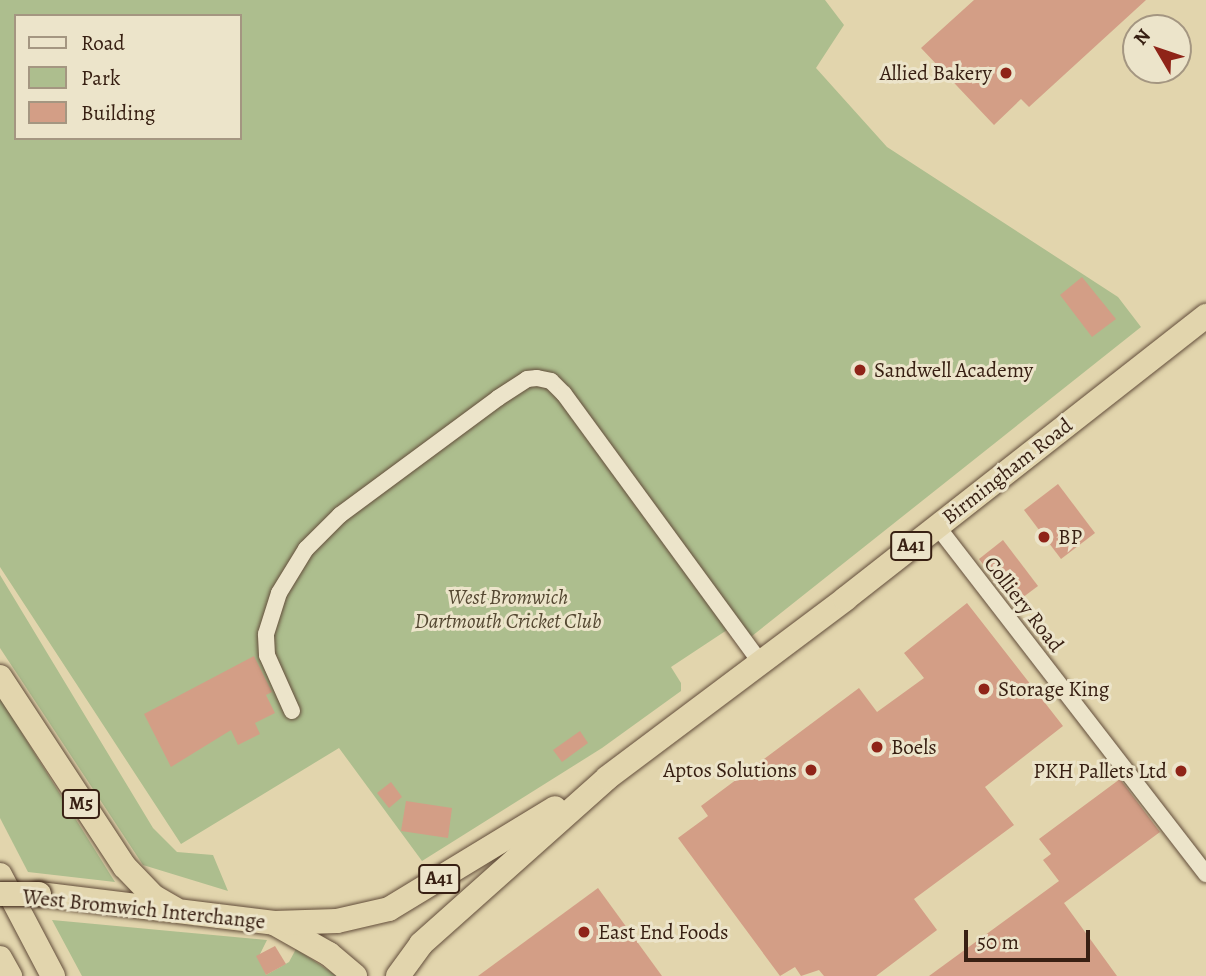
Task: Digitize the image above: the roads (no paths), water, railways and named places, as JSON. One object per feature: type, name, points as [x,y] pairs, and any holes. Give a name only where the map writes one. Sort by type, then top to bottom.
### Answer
[{"type":"highway","name":"Birmingham Road","points":[[398,976],[421,944],[607,778],[761,663],[1206,316]]},
{"type":"highway","name":"M5","points":[[0,677],[125,867],[154,897],[181,913]]},
{"type":"highway","name":"Birmingham Road","points":[[274,923],[337,921],[389,909],[607,778]]},
{"type":"highway","points":[[0,875],[53,976]]},
{"type":"highway","name":"West Bromwich Interchange","points":[[0,894],[39,894],[274,923],[329,954],[355,976]]},
{"type":"highway","points":[[0,958],[10,976]]},
{"type":"street","points":[[292,711],[267,655],[266,634],[279,593],[306,549],[340,515],[527,379],[537,378],[551,382],[564,394],[761,663]]},
{"type":"street","name":"Colliery Road","points":[[937,526],[1206,874]]},
{"type":"place","name":"Allied Bakery","points":[[1006,73]]},
{"type":"place","name":"Sandwell Academy","points":[[860,370]]},
{"type":"place","name":"BP","points":[[1044,537]]},
{"type":"place","name":"Storage King","points":[[984,689]]},
{"type":"place","name":"Boels","points":[[877,747]]},
{"type":"place","name":"Aptos Solutions","points":[[811,770]]},
{"type":"place","name":"PKH Pallets Ltd","points":[[1181,771]]},
{"type":"place","name":"East End Foods","points":[[584,932]]},
{"type":"park label","name":"West Bromwich Dartmouth Cricket Club","points":[[508,609]]}]
